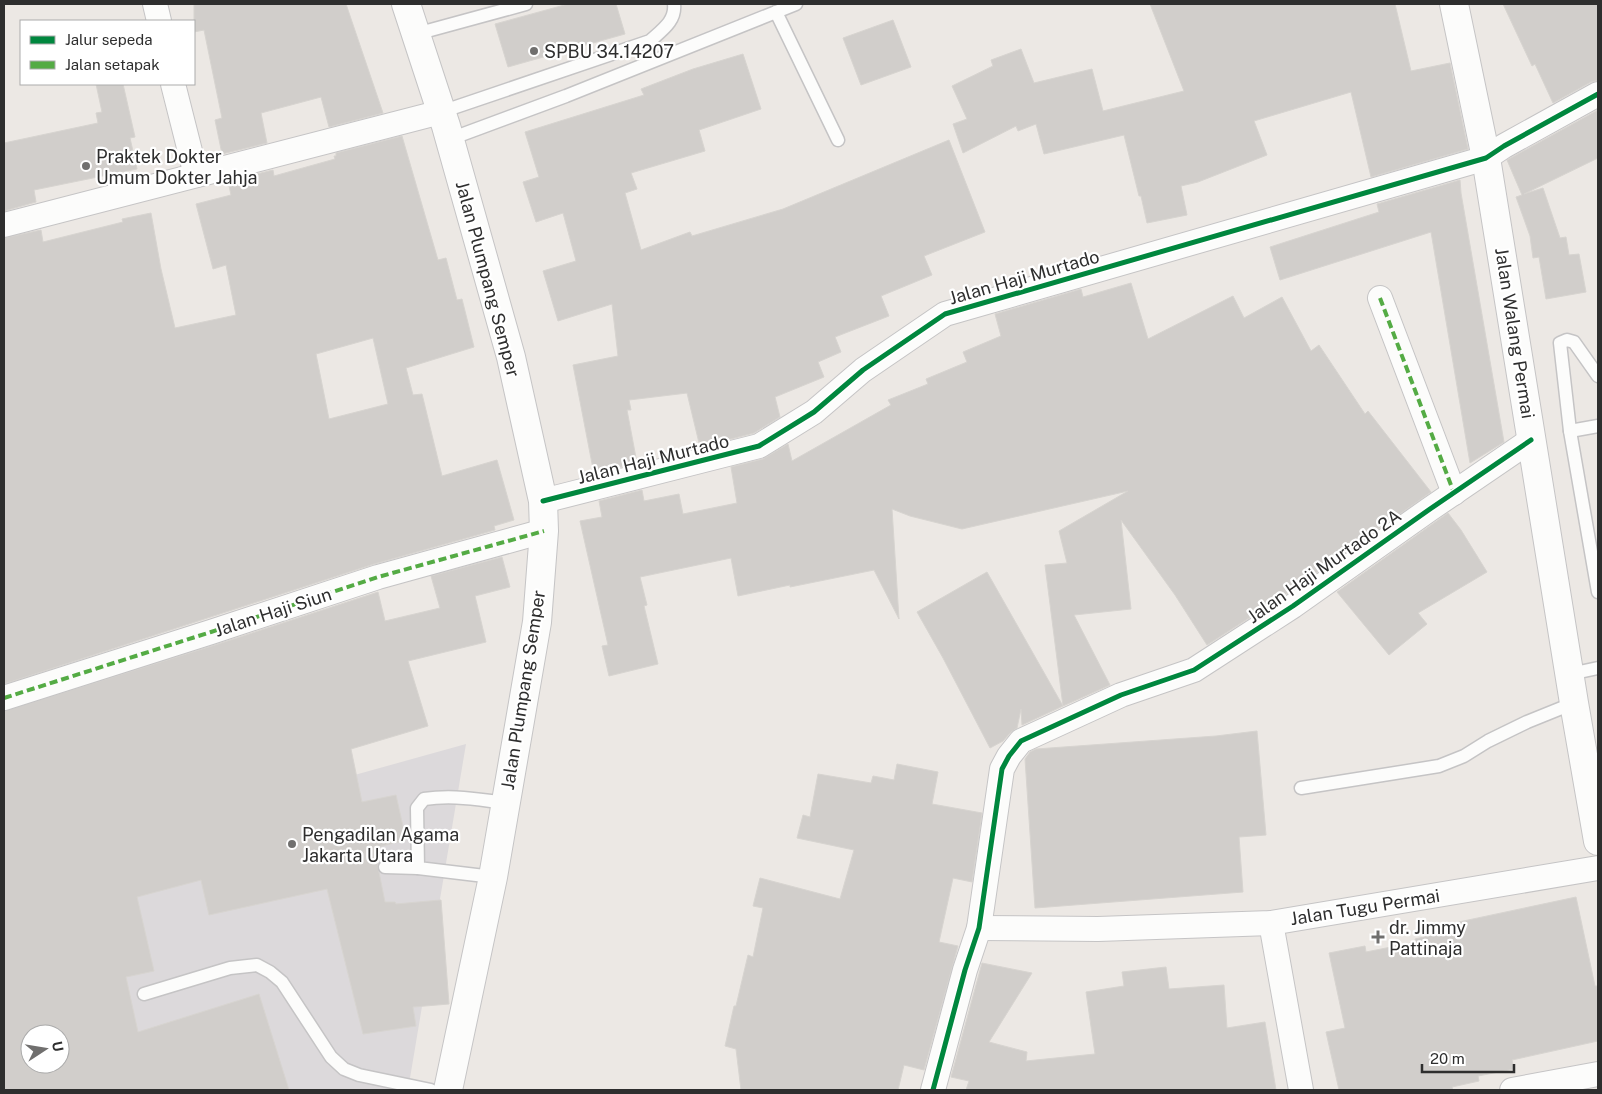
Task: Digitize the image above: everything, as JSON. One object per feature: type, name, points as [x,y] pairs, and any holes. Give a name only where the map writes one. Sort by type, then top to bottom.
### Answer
[{"type":"main road","name":"Jalan Plumpang Semper","points":[[406,4],[450,139],[511,357],[543,502],[544,531],[537,622],[493,877],[448,1090]]},
{"type":"main road","name":"Jalan Walang Permai","points":[[1454,4],[1486,158],[1598,841]]},
{"type":"street","points":[[154,4],[159,20]]},
{"type":"street","points":[[174,85],[196,175]]},
{"type":"street","name":"Jalan Haji Murtado","points":[[543,502],[759,446],[814,412],[863,370],[945,314],[1486,158],[1598,94]]},
{"type":"street","points":[[4,225],[441,112]]},
{"type":"street","points":[[1380,298],[1454,494]]},
{"type":"street","name":"Jalan Haji Murtado 2A","points":[[933,1090],[964,970],[979,928],[1002,769],[1009,756],[1021,742],[1121,694],[1172,679],[1194,670],[1293,606],[1531,440]]},
{"type":"street","name":"Jalan Haji Siun","points":[[4,698],[378,577],[544,531]]},
{"type":"street","name":"Jalan Tugu Permai","points":[[1301,1090],[1271,923],[1598,868]]},
{"type":"street","points":[[979,928],[1098,928],[1271,923]]},
{"type":"street","points":[[1512,1090],[1598,1074]]},
{"type":"lane","points":[[416,34],[526,4]]},
{"type":"lane","points":[[441,112],[650,41],[667,25],[675,13],[674,4]]},
{"type":"lane","points":[[450,139],[566,96],[796,4]]},
{"type":"lane","points":[[776,12],[838,140]]},
{"type":"lane","points":[[1598,376],[1574,342],[1567,340],[1560,343],[1570,431],[1598,592]]},
{"type":"lane","points":[[1570,431],[1598,426]]},
{"type":"lane","points":[[1570,674],[1598,668]]},
{"type":"lane","points":[[1300,788],[1439,766],[1464,756],[1488,741],[1539,716],[1574,703]]},
{"type":"lane","points":[[418,868],[417,808],[424,799],[454,797],[506,803]]},
{"type":"lane","points":[[384,867],[418,868],[493,877]]},
{"type":"lane","points":[[144,994],[230,968],[257,965],[270,972],[282,982],[331,1057],[344,1068],[359,1075],[431,1090]]},
{"type":"shaded area","points":[[466,744],[408,1090],[4,1090],[4,880],[121,840]]},
{"type":"building","points":[[194,4],[346,4],[383,113],[329,127],[321,97],[261,113],[267,143],[222,154],[215,120],[222,118],[204,30],[195,32]]},
{"type":"building","name":"SPBU 34.14207","points":[[568,4],[616,4],[625,34],[508,67],[495,24]]},
{"type":"building","points":[[1150,4],[1395,4],[1411,71],[1450,63],[1468,149],[1371,177],[1351,92],[1254,121],[1267,155],[1198,182],[1181,186],[1187,215],[1147,223],[1124,135],[1044,154],[1036,124],[1018,131],[1016,126],[963,153],[953,124],[967,119],[952,86],[993,66],[991,60],[1021,49],[1034,83],[1092,69],[1103,111],[1184,91]]},
{"type":"building","points":[[1503,4],[1598,4],[1598,80],[1553,103],[1535,64],[1532,66]]},
{"type":"building","points":[[893,20],[911,67],[861,85],[843,38]]},
{"type":"building","points":[[743,54],[761,109],[699,130],[705,151],[631,173],[637,189],[625,193],[641,250],[690,232],[692,236],[783,209],[949,140],[985,232],[924,256],[932,275],[881,296],[889,316],[835,337],[841,352],[818,362],[824,377],[775,397],[780,417],[754,433],[700,447],[687,393],[629,400],[631,410],[627,410],[637,463],[594,474],[573,365],[618,356],[612,304],[558,321],[543,271],[576,261],[563,213],[536,222],[523,182],[539,177],[525,132],[644,95],[641,89],[693,69]]},
{"type":"building","points":[[96,85],[123,85],[135,137],[130,138],[137,169],[34,190],[36,202],[4,211],[4,143],[98,123],[96,113],[102,112]]},
{"type":"building","points":[[1598,110],[1598,158],[1524,194],[1543,188],[1560,238],[1566,237],[1569,255],[1579,254],[1586,292],[1546,299],[1539,257],[1533,258],[1530,236],[1516,197],[1522,195],[1507,160]]},
{"type":"building","points":[[402,136],[438,260],[446,258],[457,300],[462,299],[474,347],[406,368],[413,395],[422,394],[442,476],[497,460],[514,520],[494,526],[495,530],[374,564],[4,684],[4,238],[41,230],[43,242],[123,222],[122,219],[151,213],[161,269],[175,328],[236,315],[226,265],[213,269],[196,204],[231,195],[228,181],[273,170],[274,176],[335,159],[336,153]],"holes":[[[373,338],[388,404],[329,419],[316,354]]]},
{"type":"building","points":[[1460,180],[1504,442],[1470,463],[1431,232],[1280,280],[1270,247],[1379,212],[1377,204]]},
{"type":"building","points":[[1131,283],[1148,339],[1233,296],[1244,318],[1282,297],[1311,351],[1319,345],[1365,414],[1368,411],[1431,492],[1285,595],[1207,645],[1175,595],[1121,520],[1131,609],[1074,615],[1110,685],[1063,706],[1045,565],[1067,563],[1059,531],[1128,491],[962,529],[910,516],[892,509],[899,619],[874,570],[738,596],[731,558],[640,577],[647,605],[644,606],[658,664],[609,676],[602,646],[608,645],[580,521],[602,517],[599,501],[642,490],[644,501],[679,494],[683,514],[737,503],[731,467],[763,459],[788,444],[792,461],[891,405],[888,400],[928,384],[926,379],[967,362],[963,352],[1001,336],[995,314],[1081,289],[1083,297]]},
{"type":"building","points":[[1448,513],[1487,572],[1418,613],[1427,624],[1389,655],[1337,592]]},
{"type":"building","points":[[502,557],[510,587],[475,596],[486,642],[408,661],[428,726],[351,749],[362,802],[396,795],[406,840],[374,848],[385,902],[395,902],[396,904],[441,900],[449,1004],[413,1007],[416,1026],[363,1034],[327,889],[209,915],[201,880],[137,897],[154,971],[126,977],[138,1032],[259,994],[289,1090],[4,1090],[4,711],[378,592],[385,621],[440,608],[431,576]]},
{"type":"building","points":[[987,572],[1063,706],[1022,725],[1021,709],[1017,728],[1003,741],[990,748],[917,612]]},
{"type":"building","points":[[1257,731],[1266,835],[1239,837],[1243,892],[1035,908],[1025,759],[1030,752],[1036,749],[1216,736]]},
{"type":"building","points":[[897,764],[938,772],[932,804],[982,813],[972,882],[953,878],[939,942],[958,946],[924,1070],[904,1065],[898,1090],[741,1090],[736,1049],[725,1046],[748,955],[753,957],[763,908],[753,906],[760,878],[840,899],[854,850],[797,838],[803,815],[810,817],[818,774],[871,783],[873,776],[894,780]]},
{"type":"building","points":[[1576,897],[1595,986],[1598,986],[1598,1041],[1512,1060],[1514,1069],[1478,1076],[1479,1081],[1452,1087],[1453,1090],[1339,1090],[1326,1032],[1345,1028],[1329,953],[1365,946],[1366,952],[1416,942],[1415,939],[1455,930],[1454,923]]},
{"type":"building","points":[[982,963],[1032,973],[989,1042],[1027,1052],[1026,1061],[1095,1054],[1086,992],[1124,986],[1122,972],[1166,967],[1169,989],[1224,985],[1227,1028],[1265,1022],[1276,1090],[966,1090],[969,1081],[951,1077]]},
{"type":"marked path","points":[[1380,298],[1454,493]]},
{"type":"marked path","points":[[4,698],[378,577],[544,531]]},
{"type":"cycle path","points":[[543,501],[759,446],[814,412],[863,370],[945,314],[1486,158],[1598,94]]},
{"type":"cycle path","points":[[933,1090],[965,970],[979,928],[1002,769],[1009,756],[1021,741],[1121,695],[1194,670],[1293,606],[1531,440]]},
{"type":"place","name":"SPBU 34.14207","points":[[534,51]]},
{"type":"place","name":"Praktek Dokter Umum Dokter Jahja","points":[[86,166]]},
{"type":"place","name":"Pengadilan Agama Jakarta Utara","points":[[292,844]]},
{"type":"place","name":"dr. Jimmy Pattinaja","points":[[1378,937]]}]
